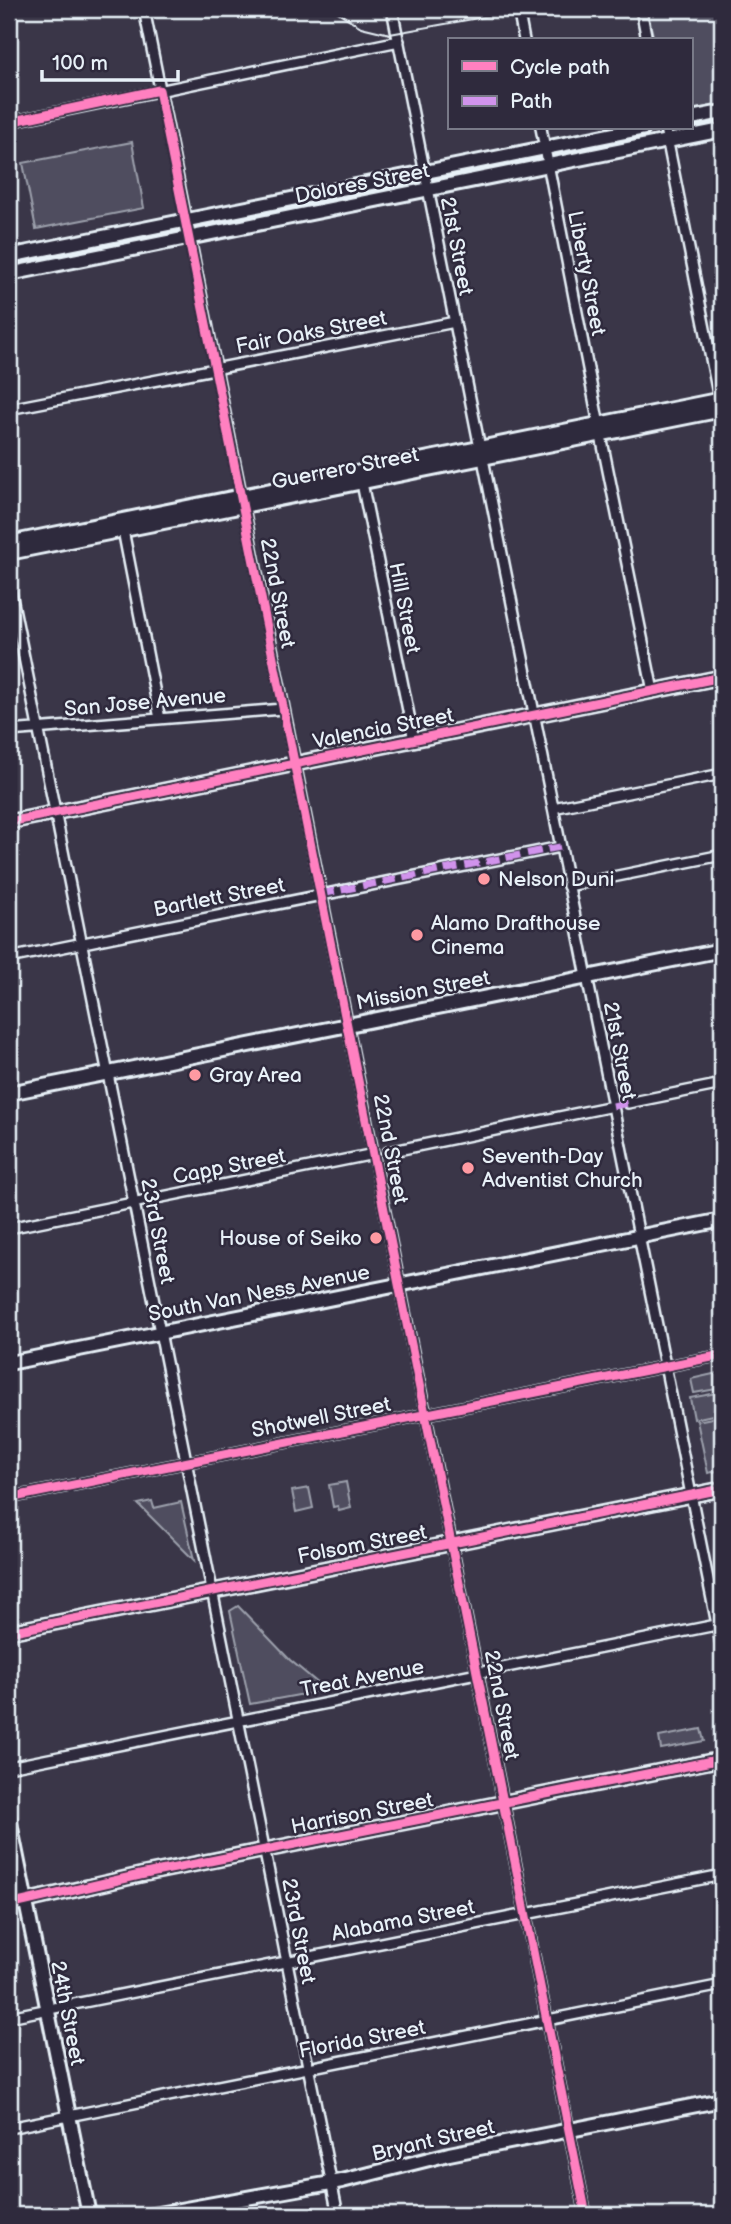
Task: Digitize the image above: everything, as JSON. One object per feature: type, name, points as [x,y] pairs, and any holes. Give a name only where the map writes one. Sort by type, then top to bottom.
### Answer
[{"type":"main road","points":[[692,118],[722,112]]},
{"type":"main road","name":"Dolores Street","points":[[9,256],[634,130]]},
{"type":"main road","name":"Dolores Street","points":[[9,274],[722,130]]},
{"type":"main road","points":[[306,196],[309,214]]},
{"type":"main road","name":"Guerrero Street","points":[[9,553],[242,502],[721,407]]},
{"type":"main road","name":"Guerrero Street","points":[[9,543],[362,482],[482,454]]},
{"type":"main road","name":"Valencia Street","points":[[9,822],[722,677]]},
{"type":"main road","name":"Mission Street","points":[[9,1093],[722,950]]},
{"type":"main road","name":"South Van Ness Avenue","points":[[9,1363],[722,1220]]},
{"type":"main road","name":"Folsom Street","points":[[9,1632],[722,1489]]},
{"type":"main road","name":"Harrison Street","points":[[9,1905],[264,1850],[722,1759]]},
{"type":"main road","name":"24th Street","points":[[9,1818],[89,2215]]},
{"type":"main road","name":"Bryant Street","points":[[152,2215],[332,2182],[449,2154],[722,2100]]},
{"type":"street","name":"22nd Street","points":[[144,9],[586,2215]]},
{"type":"street","name":"21st Street","points":[[392,9],[691,1495],[720,1624],[722,1649]]},
{"type":"street","points":[[518,9],[524,38]]},
{"type":"street","points":[[641,9],[647,38]]},
{"type":"street","points":[[9,122],[398,41]]},
{"type":"street","name":"Liberty Street","points":[[541,130],[653,691]]},
{"type":"street","points":[[664,130],[721,407]]},
{"type":"street","name":"Fair Oaks Street","points":[[9,409],[455,322]]},
{"type":"street","name":"Hill Street","points":[[362,482],[414,740]]},
{"type":"street","points":[[123,530],[160,719]]},
{"type":"street","name":"23rd Street","points":[[9,583],[338,2215]]},
{"type":"street","name":"San Jose Avenue","points":[[9,732],[283,709]]},
{"type":"street","points":[[553,808],[722,774]]},
{"type":"street","name":"Bartlett Street","points":[[9,958],[560,847]]},
{"type":"street","points":[[568,886],[722,855]]},
{"type":"street","points":[[628,1103],[722,1084]]},
{"type":"street","points":[[388,1152],[613,1106]]},
{"type":"street","name":"Capp Street","points":[[9,1228],[374,1154]]},
{"type":"street","name":"Shotwell Street","points":[[9,1498],[722,1354]]},
{"type":"street","name":"Treat Avenue","points":[[9,1767],[720,1624]]},
{"type":"street","name":"Alabama Street","points":[[9,2017],[722,1875]]},
{"type":"street","name":"Florida Street","points":[[9,2128],[722,1985]]},
{"type":"shaded area","points":[[647,9],[722,9],[722,104],[692,110],[692,38],[654,38]]},
{"type":"shaded area","points":[[132,142],[144,208],[36,229],[23,163]]},
{"type":"shaded area","points":[[722,1372],[722,1388],[694,1393],[691,1379]]},
{"type":"shaded area","points":[[722,1392],[722,1413],[694,1419],[690,1398]]},
{"type":"shaded area","points":[[722,1416],[722,1470],[708,1473],[697,1421]]},
{"type":"shaded area","points":[[346,1482],[351,1508],[339,1511],[338,1506],[333,1507],[329,1485]]},
{"type":"shaded area","points":[[309,1488],[313,1508],[296,1512],[292,1491]]},
{"type":"shaded area","points":[[152,1501],[154,1508],[181,1502],[194,1560],[138,1504]]},
{"type":"shaded area","points":[[238,1606],[290,1660],[326,1690],[250,1704],[230,1611]]},
{"type":"shaded area","points":[[701,1729],[704,1741],[661,1749],[659,1737]]},
{"type":"tram line","points":[[333,9],[361,27],[390,34],[528,9]]},
{"type":"marked path","points":[[321,894],[560,847]]},
{"type":"marked path","points":[[613,1106],[628,1103]]},
{"type":"cycle path","points":[[9,122],[159,90],[586,2215]]},
{"type":"cycle path","points":[[9,822],[722,677]]},
{"type":"cycle path","points":[[9,1498],[722,1355]]},
{"type":"cycle path","points":[[9,1632],[722,1489]]},
{"type":"cycle path","points":[[9,1905],[140,1875],[722,1759]]},
{"type":"place","name":"Nelson Duni","points":[[484,879]]},
{"type":"place","name":"Alamo Drafthouse Cinema","points":[[417,935]]},
{"type":"place","name":"Gray Area","points":[[195,1075]]},
{"type":"place","name":"Seventh-Day Adventist Church","points":[[468,1168]]},
{"type":"place","name":"House of Seiko","points":[[376,1238]]}]
